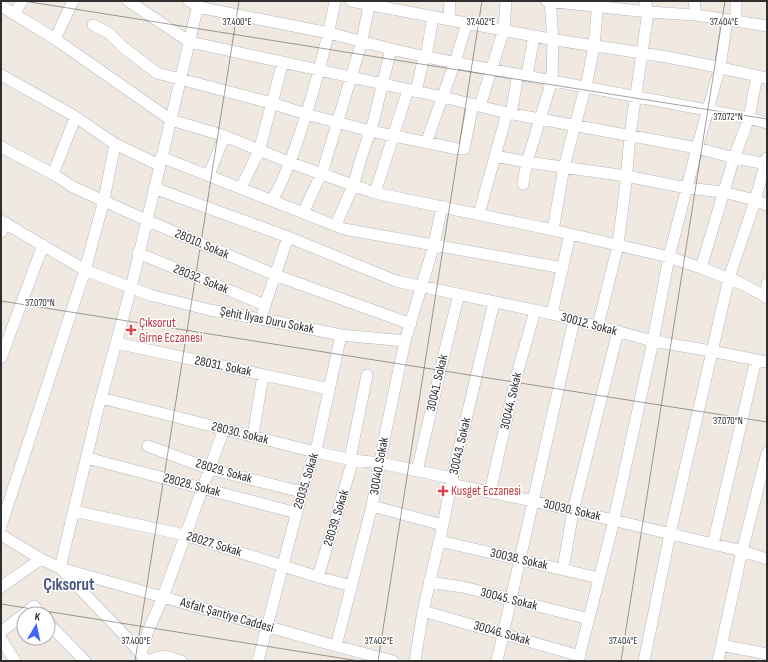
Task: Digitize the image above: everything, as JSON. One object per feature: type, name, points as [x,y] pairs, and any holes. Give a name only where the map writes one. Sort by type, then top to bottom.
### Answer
[{"type":"street","points":[[14,14],[22,1]]},
{"type":"street","points":[[55,39],[73,1]]},
{"type":"street","points":[[128,1],[190,42],[320,69],[383,85],[443,97],[509,113],[697,148],[734,158],[766,162],[729,278],[670,534],[644,661]]},
{"type":"street","points":[[272,200],[291,163],[320,69],[329,34],[335,1]]},
{"type":"street","points":[[352,1],[504,29],[534,36],[720,67],[762,77],[723,192],[701,268]]},
{"type":"street","points":[[449,19],[450,1]]},
{"type":"street","points":[[94,25],[109,33],[124,48],[157,73],[370,131],[426,143],[464,149],[477,105],[491,70],[504,29],[506,1]]},
{"type":"street","points":[[547,1],[598,4],[648,12],[696,15],[767,26]]},
{"type":"street","points":[[523,184],[527,162],[552,80],[553,39],[550,1]]},
{"type":"street","points":[[598,326],[618,245],[630,136],[648,12],[645,1]]},
{"type":"street","points":[[694,1],[696,15]]},
{"type":"street","points":[[579,658],[614,520],[670,258],[697,148],[720,67],[736,1]]},
{"type":"street","points":[[60,568],[101,398],[131,288],[160,161],[190,42],[196,3],[362,41],[391,50],[491,70],[636,96],[749,118],[767,123]]},
{"type":"street","points":[[303,213],[322,173],[338,122],[350,76],[362,41],[369,4]]},
{"type":"street","points":[[553,230],[564,167],[574,126],[586,87],[594,46],[598,4]]},
{"type":"street","points":[[1,6],[55,39],[171,120],[224,136],[291,163],[375,192],[553,230],[670,258],[729,278],[766,297],[767,284]]},
{"type":"street","points":[[375,192],[393,136],[425,57],[433,17]]},
{"type":"street","points":[[426,143],[455,62],[467,23]]},
{"type":"street","points":[[479,214],[495,156],[523,75],[534,36]]},
{"type":"street","points":[[336,225],[353,185],[370,131],[391,50]]},
{"type":"street","points":[[241,188],[259,151],[283,62]]},
{"type":"street","points":[[1,75],[71,114],[115,144],[160,161],[209,175],[344,229],[562,268]]},
{"type":"street","points":[[53,174],[75,118]]},
{"type":"street","points":[[209,175],[224,136]]},
{"type":"street","points":[[1,526],[85,270],[104,200],[115,144]]},
{"type":"street","name":"28010. Sokak","points":[[1,147],[53,174],[74,187],[146,220],[275,275],[411,324]]},
{"type":"street","points":[[495,156],[626,176],[687,188],[723,192],[755,200],[767,205]]},
{"type":"street","name":"30012. Sokak","points":[[154,188],[288,237],[396,281],[552,314],[653,341],[761,361]]},
{"type":"street","name":"30040. Sokak","points":[[336,646],[372,506],[386,430],[406,341],[434,244],[442,206]]},
{"type":"street","name":"Şehit İlyas Duru Sokak","points":[[3,225],[85,270],[150,295],[210,310],[260,318],[341,335],[406,341]]},
{"type":"street","points":[[552,314],[570,234]]},
{"type":"street","points":[[260,318],[288,237]]},
{"type":"street","points":[[1,358],[43,246]]},
{"type":"street","name":"28032. Sokak","points":[[138,254],[264,305]]},
{"type":"street","name":"30041. Sokak","points":[[417,471],[459,294]]},
{"type":"street","name":"30043. Sokak","points":[[415,661],[423,611],[444,525],[452,478],[494,302]]},
{"type":"street","name":"30044. Sokak","points":[[490,492],[517,374],[535,311]]},
{"type":"street","points":[[497,661],[574,320]]},
{"type":"street","points":[[563,569],[573,511],[618,331]]},
{"type":"street","name":"28035. Sokak","points":[[258,661],[296,513],[315,452],[341,335]]},
{"type":"street","name":"28031. Sokak","points":[[116,343],[329,390]]},
{"type":"street","points":[[713,544],[761,361]]},
{"type":"street","points":[[253,436],[263,375]]},
{"type":"street","name":"28039. Sokak","points":[[318,577],[351,460],[367,375]]},
{"type":"street","name":"28030. Sokak","points":[[101,398],[315,452],[351,460],[380,463]]},
{"type":"street","points":[[146,659],[148,631],[163,597],[224,429]]},
{"type":"street","name":"28029. Sokak","points":[[148,446],[210,469],[302,492]]},
{"type":"street","points":[[718,661],[742,551],[767,453]]},
{"type":"street","name":"28028. Sokak","points":[[87,458],[296,513]]},
{"type":"street","name":"30030. Sokak","points":[[380,463],[452,478],[455,485],[614,520],[742,551],[767,559]]},
{"type":"street","points":[[372,506],[444,525]]},
{"type":"street","name":"28027. Sokak","points":[[74,511],[185,535],[318,577],[352,586]]},
{"type":"street","points":[[1,535],[41,559],[60,568],[146,659]]},
{"type":"street","name":"30038. Sokak","points":[[440,541],[599,578]]},
{"type":"street","points":[[1,587],[41,559]]},
{"type":"street","name":"Asfalt Şantiye Caddesi","points":[[60,568],[393,661]]},
{"type":"street","name":"30045. Sokak","points":[[430,582],[463,587],[589,619]]},
{"type":"street","name":"30046. Sokak","points":[[423,611],[579,658]]},
{"type":"street","points":[[1,632],[16,620]]},
{"type":"street","points":[[56,631],[85,661]]},
{"type":"street","points":[[1,639],[15,661]]},
{"type":"street","points":[[721,645],[767,654]]},
{"type":"street","points":[[146,659],[168,656],[181,661]]},
{"type":"place","name":"Çıksorut Girne Eczanesi","points":[[131,330]]},
{"type":"place","name":"Kusget Eczanesi","points":[[443,491]]},
{"type":"district","name":"Çıksorut","points":[[69,585]]}]
